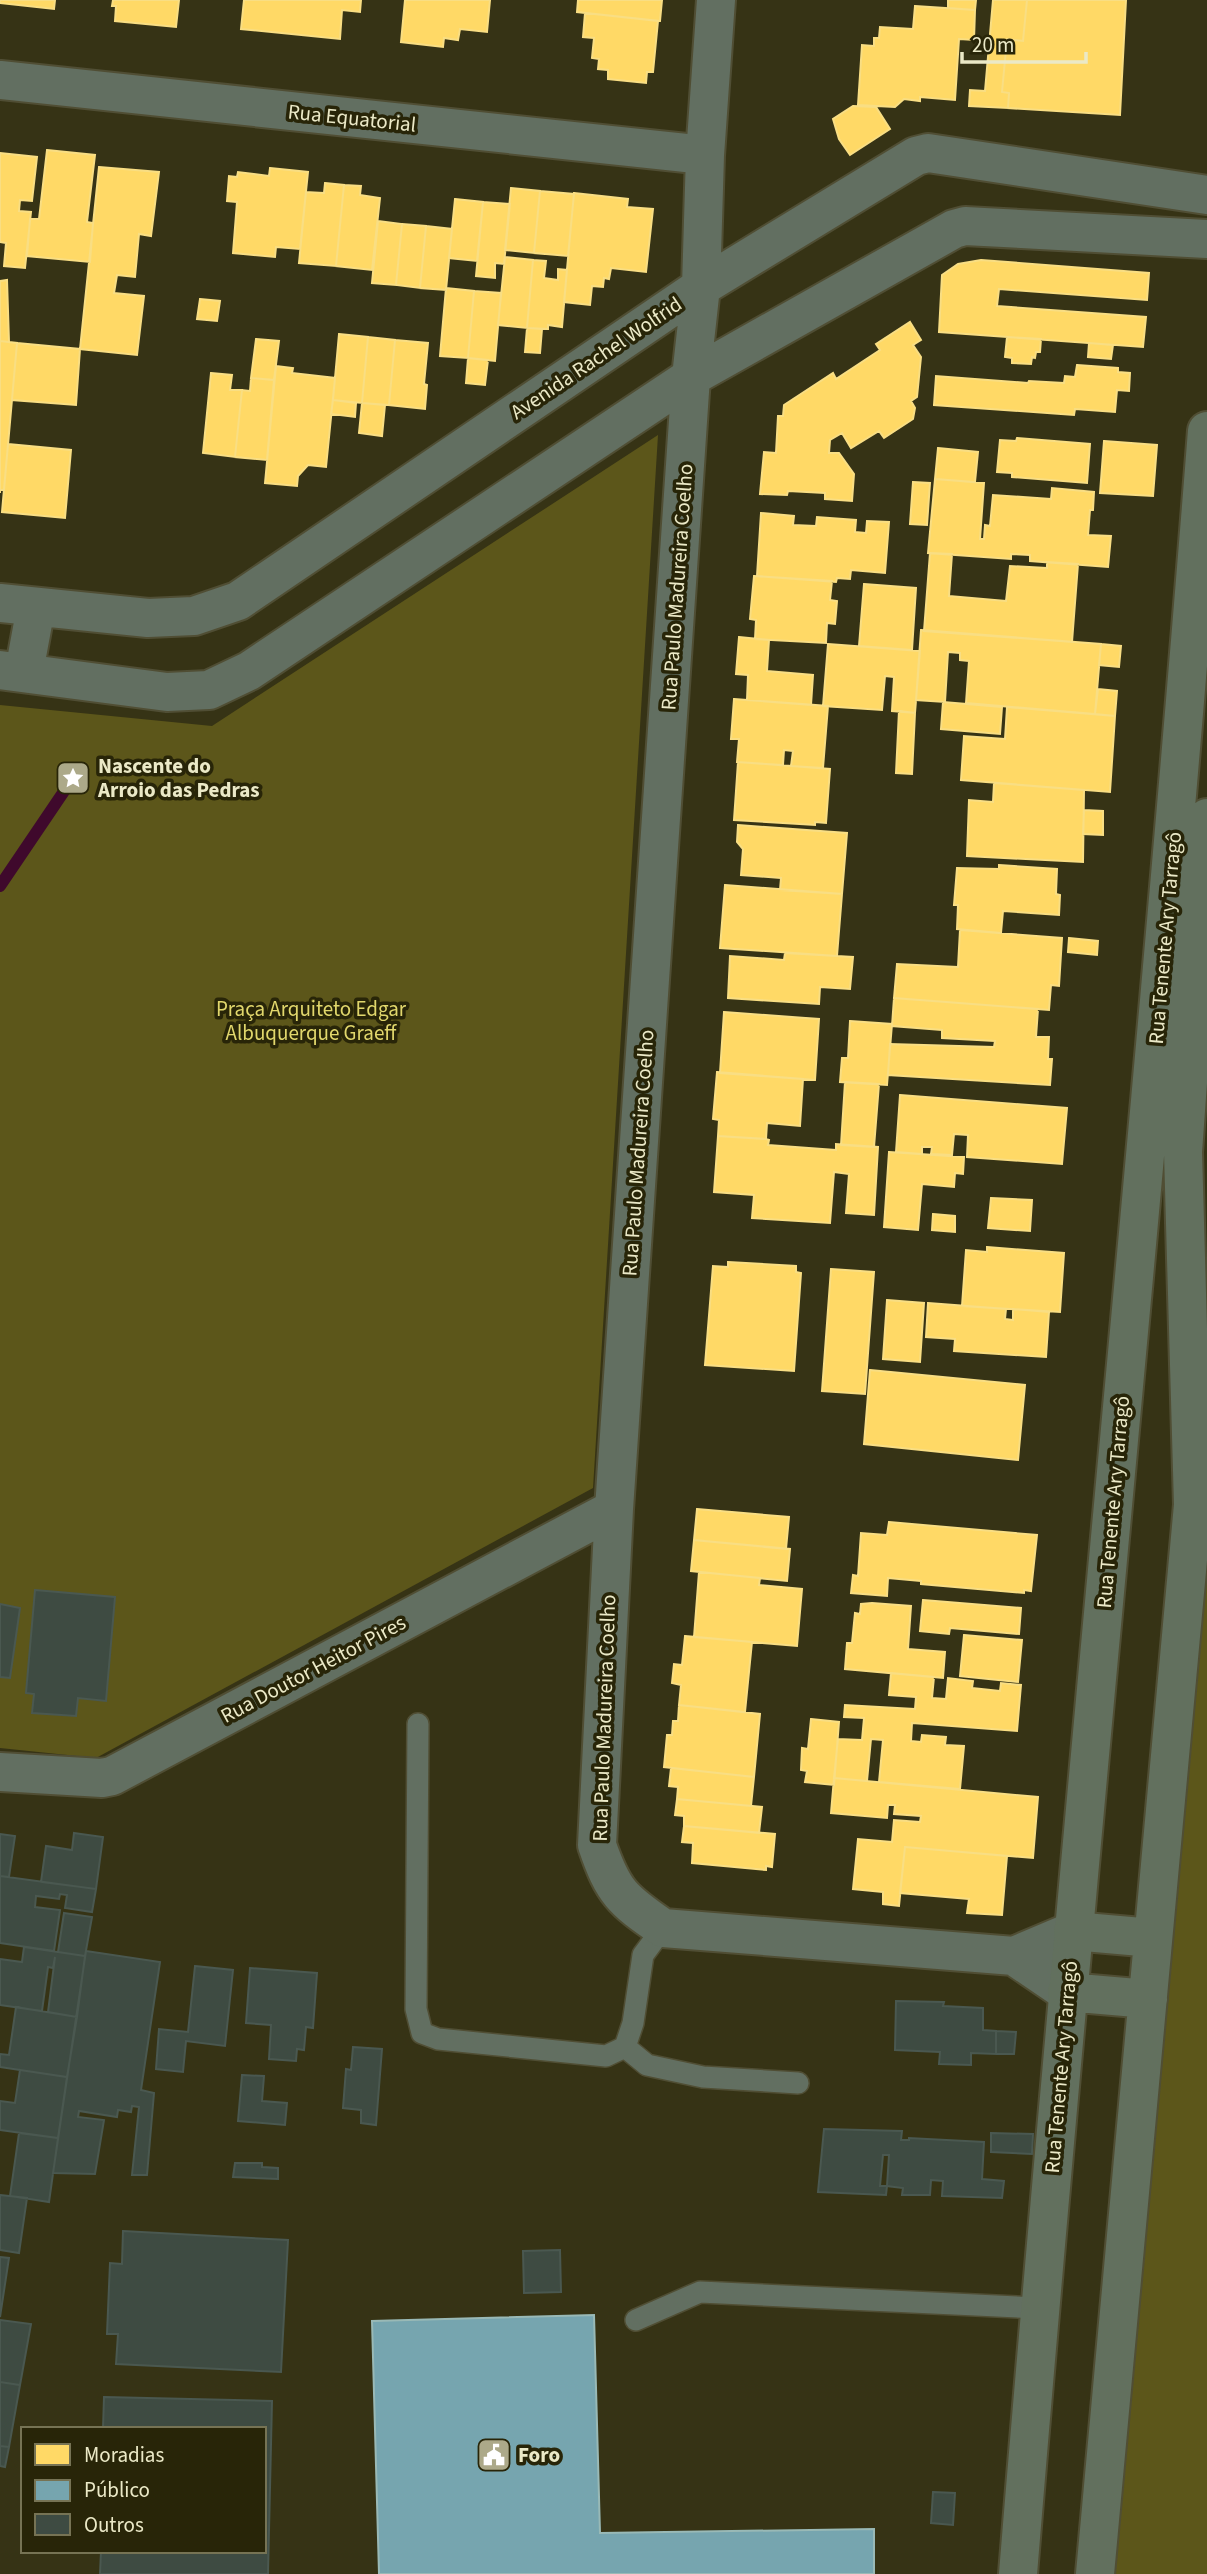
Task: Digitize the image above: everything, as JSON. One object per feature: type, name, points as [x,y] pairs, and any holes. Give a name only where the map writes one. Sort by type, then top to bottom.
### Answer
[{"type":"main road","name":"Rua Tenente Ary Tarragô","points":[[1018,2574],[1067,1992],[1146,1151],[1207,430]]},
{"type":"main road","name":"Rua Tenente Ary Tarragô","points":[[1096,2574],[1193,1505],[1184,1152],[1207,818]]},
{"type":"main road","points":[[1073,1931],[1153,1938]]},
{"type":"main road","points":[[1067,1992],[1148,1999]]},
{"type":"street","name":"Rua Paulo Madureira Coelho","points":[[716,0],[705,155],[701,287],[691,377],[614,1509],[597,1845],[609,1880],[632,1907],[663,1928],[1014,1955],[1073,1931]]},
{"type":"street","name":"Rua Equatorial","points":[[0,80],[705,155]]},
{"type":"street","name":"Avenida Rachel Wolfrid","points":[[18,605],[149,618],[194,617],[238,601],[701,287],[922,154],[1207,195]]},
{"type":"street","points":[[18,605],[12,671],[167,692],[209,690],[249,671],[691,377],[959,226],[1207,239]]},
{"type":"street","name":"Rua Doutor Heitor Pires","points":[[0,1772],[102,1778],[112,1776],[614,1509]]},
{"type":"street","points":[[1014,1955],[1067,1992]]},
{"type":"lane","points":[[418,1724],[416,2009],[422,2033],[438,2039],[606,2056],[625,2047],[633,2023],[643,1955],[663,1928]]},
{"type":"lane","points":[[625,2047],[647,2065],[703,2077],[798,2082]]},
{"type":"lane","points":[[636,2320],[700,2292],[1039,2308]]},
{"type":"green space","name":"Praça Arquiteto Edgar Albuquerque Graeff","points":[[658,435],[593,1488],[96,1758],[0,1748],[0,705],[212,726]]},
{"type":"green space","points":[[1197,1306],[1207,1306],[1207,2574],[1079,2574]]},
{"type":"building: Moradias","points":[[0,0],[55,0],[54,9],[0,3]]},
{"type":"building: Moradias","points":[[113,0],[179,0],[176,27],[115,21],[116,6],[112,6]]},
{"type":"building: Moradias","points":[[244,0],[361,0],[360,12],[342,10],[340,39],[241,29]]},
{"type":"building: Moradias","points":[[405,0],[490,0],[487,32],[460,29],[458,40],[444,38],[443,47],[401,42]]},
{"type":"building: Moradias","points":[[578,0],[662,0],[660,21],[577,12]]},
{"type":"building: Moradias","points":[[948,0],[976,0],[975,10],[948,8]]},
{"type":"building: Moradias","points":[[993,0],[1027,0],[1023,41],[1007,39],[1002,92],[1009,93],[1008,108],[969,106],[970,90],[985,91]]},
{"type":"building: Moradias","points":[[1027,0],[1126,0],[1120,115],[1008,108],[1009,93],[1002,92],[1007,39],[1023,41]]},
{"type":"building: Moradias","points":[[915,6],[975,10],[974,40],[959,39],[955,100],[920,97],[920,101],[904,99],[895,107],[858,105],[862,45],[874,46],[874,38],[879,38],[880,27],[913,29]]},
{"type":"building: Moradias","points":[[585,13],[658,21],[653,72],[647,72],[646,83],[608,79],[608,70],[598,69],[599,59],[592,58],[594,38],[583,37]]},
{"type":"building: Moradias","points":[[853,106],[876,107],[890,129],[850,155],[839,139],[833,119]]},
{"type":"building: Moradias","points":[[47,150],[95,155],[87,222],[93,223],[90,262],[27,256],[30,219],[39,219]]},
{"type":"building: Moradias","points":[[0,153],[37,157],[32,201],[20,200],[19,211],[31,212],[25,268],[4,266],[6,243],[0,242]]},
{"type":"building: Moradias","points":[[99,167],[159,172],[151,236],[139,234],[135,277],[117,275],[114,293],[144,296],[137,355],[80,349]]},
{"type":"building: Moradias","points":[[270,168],[308,172],[300,249],[276,247],[275,257],[233,253],[237,202],[227,201],[229,176],[237,177],[238,172],[269,176]]},
{"type":"building: Moradias","points":[[325,183],[344,185],[336,266],[299,263],[306,192],[324,193]]},
{"type":"building: Moradias","points":[[344,185],[361,186],[360,195],[380,198],[372,270],[336,266]]},
{"type":"building: Moradias","points":[[511,188],[540,191],[534,253],[505,250]]},
{"type":"building: Moradias","points":[[540,191],[574,194],[568,256],[534,253]]},
{"type":"building: Moradias","points":[[574,193],[628,199],[627,207],[653,209],[646,272],[611,268],[609,279],[604,278],[603,287],[592,286],[590,305],[564,302]]},
{"type":"building: Moradias","points":[[455,199],[483,202],[477,261],[449,258]]},
{"type":"building: Moradias","points":[[483,202],[510,204],[504,264],[495,263],[495,278],[476,276]]},
{"type":"building: Moradias","points":[[378,221],[402,224],[396,285],[372,283]]},
{"type":"building: Moradias","points":[[402,224],[426,226],[420,288],[396,285]]},
{"type":"building: Moradias","points":[[426,226],[452,229],[446,290],[420,288]]},
{"type":"building: Moradias","points":[[505,257],[533,260],[527,328],[498,325]]},
{"type":"building: Moradias","points":[[533,260],[546,261],[544,278],[558,280],[558,269],[567,270],[562,327],[548,325],[548,329],[527,328]]},
{"type":"building: Moradias","points":[[981,260],[1149,273],[1147,300],[999,289],[997,306],[1146,317],[1143,347],[939,332],[942,275],[958,264]]},
{"type":"building: Moradias","points":[[7,280],[9,342],[0,341],[0,281]]},
{"type":"building: Moradias","points":[[446,288],[474,291],[468,358],[440,356]]},
{"type":"building: Moradias","points":[[474,291],[501,293],[495,361],[468,358]]},
{"type":"building: Moradias","points":[[200,299],[220,301],[217,321],[197,319]]},
{"type":"building: Moradias","points":[[910,322],[921,340],[913,345],[921,357],[917,397],[911,401],[915,408],[913,419],[884,438],[879,431],[851,448],[842,433],[830,440],[829,453],[839,453],[854,474],[852,501],[825,499],[825,493],[788,491],[787,495],[760,494],[764,452],[776,453],[778,416],[783,416],[784,405],[833,373],[836,379],[880,350],[876,344]]},
{"type":"building: Moradias","points":[[527,328],[542,329],[540,353],[525,352]]},
{"type":"building: Moradias","points":[[339,334],[368,337],[362,403],[333,400]]},
{"type":"building: Moradias","points":[[368,337],[395,340],[389,405],[362,403]]},
{"type":"building: Moradias","points":[[1007,337],[1041,339],[1040,352],[1036,352],[1035,358],[1032,357],[1031,364],[1012,363],[1012,358],[1005,357]]},
{"type":"building: Moradias","points":[[256,339],[279,341],[274,380],[251,378]]},
{"type":"building: Moradias","points":[[395,340],[428,343],[424,384],[427,385],[425,409],[389,405]]},
{"type":"building: Moradias","points":[[0,341],[17,343],[4,490],[0,490]]},
{"type":"building: Moradias","points":[[17,343],[80,349],[76,405],[12,400]]},
{"type":"building: Moradias","points":[[1089,343],[1113,345],[1111,359],[1088,357]]},
{"type":"building: Moradias","points":[[468,358],[488,360],[485,385],[466,383]]},
{"type":"building: Moradias","points":[[1077,365],[1118,368],[1118,372],[1130,373],[1129,391],[1117,390],[1115,412],[1075,409],[1074,415],[934,405],[936,376],[1064,383],[1065,376],[1075,377]]},
{"type":"building: Moradias","points":[[276,366],[293,368],[292,373],[335,378],[326,467],[308,465],[298,476],[297,486],[265,483]]},
{"type":"building: Moradias","points":[[211,373],[232,375],[230,390],[242,390],[235,457],[203,453]]},
{"type":"building: Moradias","points":[[251,378],[274,380],[267,460],[235,457],[242,390],[250,391]]},
{"type":"building: Moradias","points":[[333,400],[356,403],[355,417],[331,414]]},
{"type":"building: Moradias","points":[[362,403],[385,405],[382,436],[359,433]]},
{"type":"building: Moradias","points":[[1017,438],[1090,444],[1087,483],[1012,477],[1012,473],[997,472],[1000,440],[1016,441]]},
{"type":"building: Moradias","points":[[1104,441],[1157,445],[1153,496],[1100,493]]},
{"type":"building: Moradias","points":[[8,444],[71,450],[65,518],[2,512]]},
{"type":"building: Moradias","points":[[938,448],[978,452],[975,482],[935,479]]},
{"type":"building: Moradias","points":[[935,479],[984,483],[980,539],[984,539],[985,525],[990,526],[993,495],[1051,499],[1052,488],[1094,492],[1088,535],[1111,536],[1108,567],[1030,561],[1030,555],[1011,554],[1011,559],[928,553]]},
{"type":"building: Moradias","points":[[913,482],[930,483],[927,525],[910,524]]},
{"type":"building: Moradias","points":[[761,513],[794,516],[793,525],[816,526],[817,517],[856,520],[855,532],[866,533],[867,521],[889,522],[885,573],[851,570],[850,579],[837,578],[836,582],[757,576]]},
{"type":"building: Moradias","points":[[930,553],[952,554],[949,596],[1006,601],[1010,566],[1047,568],[1047,562],[1078,564],[1072,642],[924,631]]},
{"type":"building: Moradias","points":[[754,576],[832,581],[830,600],[837,601],[835,624],[827,623],[826,643],[755,639],[756,620],[750,619]]},
{"type":"building: Moradias","points":[[864,584],[916,588],[912,650],[859,646]]},
{"type":"building: Moradias","points":[[921,630],[1101,644],[1095,714],[966,703],[969,661],[960,660],[960,653],[948,652],[945,702],[916,700]]},
{"type":"building: Moradias","points":[[739,637],[769,640],[767,671],[813,675],[811,705],[747,700],[748,675],[736,674]]},
{"type":"building: Moradias","points":[[828,644],[920,651],[915,713],[892,711],[894,677],[885,676],[882,710],[823,706]]},
{"type":"building: Moradias","points":[[1101,644],[1121,646],[1119,667],[1099,665]]},
{"type":"building: Moradias","points":[[1098,689],[1117,691],[1115,716],[1095,714]]},
{"type":"building: Moradias","points":[[734,699],[828,706],[823,768],[791,766],[793,751],[784,750],[783,765],[737,762],[739,739],[731,739]]},
{"type":"building: Moradias","points":[[943,702],[1002,707],[1000,734],[941,729]]},
{"type":"building: Moradias","points":[[1007,707],[1115,716],[1110,792],[961,780],[964,736],[1005,739]]},
{"type":"building: Moradias","points":[[899,711],[915,713],[912,774],[896,773]]},
{"type":"building: Moradias","points":[[738,762],[830,769],[826,823],[815,822],[815,825],[734,820]]},
{"type":"building: Moradias","points":[[994,783],[1084,790],[1083,862],[967,856],[969,800],[993,802]]},
{"type":"building: Moradias","points":[[1084,810],[1103,811],[1103,835],[1083,834]]},
{"type":"building: Moradias","points":[[738,825],[847,833],[842,894],[780,890],[781,878],[741,875],[743,849],[737,842]]},
{"type":"building: Moradias","points":[[999,865],[1057,869],[1059,915],[1003,911],[1001,933],[957,929],[958,905],[954,905],[957,868],[999,869]]},
{"type":"building: Moradias","points":[[725,885],[842,894],[837,956],[720,948]]},
{"type":"building: Moradias","points":[[960,930],[1062,938],[1059,986],[1051,985],[1049,1010],[894,998],[897,964],[958,967]]},
{"type":"building: Moradias","points":[[1069,938],[1098,941],[1097,955],[1068,952]]},
{"type":"building: Moradias","points":[[785,953],[853,957],[850,989],[820,987],[819,1004],[728,998],[730,956],[784,960]]},
{"type":"building: Moradias","points":[[894,998],[1038,1009],[1036,1037],[1049,1037],[1048,1059],[1052,1059],[1050,1085],[888,1075],[890,1044],[994,1047],[995,1041],[942,1038],[942,1030],[892,1026]]},
{"type":"building: Moradias","points":[[724,1012],[819,1019],[815,1080],[720,1073]]},
{"type":"building: Moradias","points":[[850,1021],[892,1024],[887,1085],[840,1082],[842,1058],[848,1058]]},
{"type":"building: Moradias","points":[[717,1072],[803,1079],[800,1126],[767,1123],[766,1139],[718,1136],[719,1120],[713,1119]]},
{"type":"building: Moradias","points":[[845,1082],[879,1084],[874,1147],[841,1145]]},
{"type":"building: Moradias","points":[[900,1095],[1067,1108],[1062,1164],[967,1157],[968,1135],[954,1134],[952,1155],[931,1154],[932,1147],[922,1147],[922,1154],[896,1152]]},
{"type":"building: Moradias","points":[[718,1136],[766,1139],[769,1140],[768,1145],[836,1150],[836,1144],[878,1147],[874,1215],[846,1213],[849,1174],[834,1172],[830,1223],[752,1218],[754,1195],[714,1192]]},
{"type":"building: Moradias","points":[[889,1152],[964,1157],[963,1174],[955,1173],[954,1187],[922,1184],[918,1230],[884,1227]]},
{"type":"building: Moradias","points":[[991,1198],[1032,1200],[1030,1231],[988,1228]]},
{"type":"building: Moradias","points":[[933,1214],[955,1216],[955,1232],[932,1230]]},
{"type":"building: Moradias","points":[[987,1247],[1064,1253],[1060,1312],[962,1306],[966,1250],[987,1252]]},
{"type":"building: Moradias","points":[[728,1262],[796,1266],[796,1272],[801,1273],[794,1371],[705,1365],[713,1266],[728,1267]]},
{"type":"building: Moradias","points":[[831,1269],[874,1272],[865,1394],[822,1391]]},
{"type":"building: Moradias","points":[[887,1300],[924,1303],[920,1362],[883,1359]]},
{"type":"building: Moradias","points":[[928,1303],[1006,1309],[1005,1319],[1013,1320],[1013,1309],[1049,1312],[1046,1357],[954,1351],[955,1339],[926,1337]]},
{"type":"building: Moradias","points":[[870,1370],[1025,1385],[1018,1460],[864,1444]]},
{"type":"building: Moradias","points":[[697,1509],[789,1517],[786,1549],[694,1540]]},
{"type":"building: Moradias","points":[[889,1522],[1037,1535],[1031,1591],[1024,1590],[1024,1593],[921,1584],[921,1581],[888,1578],[887,1596],[851,1593],[853,1575],[858,1576],[861,1533],[887,1535]]},
{"type":"building: Moradias","points":[[694,1540],[790,1549],[787,1581],[691,1571]]},
{"type":"building: Moradias","points":[[699,1572],[760,1578],[759,1585],[802,1589],[797,1646],[694,1637]]},
{"type":"building: Moradias","points":[[923,1600],[1021,1608],[1019,1634],[950,1628],[949,1634],[920,1631]]},
{"type":"building: Moradias","points":[[861,1604],[911,1606],[908,1649],[945,1652],[943,1678],[845,1669],[847,1643],[852,1643],[855,1613],[860,1614]]},
{"type":"building: Moradias","points":[[964,1635],[1022,1640],[1018,1682],[960,1676]]},
{"type":"building: Moradias","points":[[685,1636],[752,1642],[745,1712],[679,1705],[681,1685],[672,1683],[674,1664],[682,1665]]},
{"type":"building: Moradias","points":[[891,1673],[934,1677],[932,1698],[946,1699],[948,1678],[973,1681],[972,1688],[1000,1691],[1001,1683],[1021,1685],[1017,1731],[912,1723],[911,1741],[921,1742],[922,1735],[946,1737],[945,1745],[964,1746],[960,1789],[879,1782],[883,1740],[871,1739],[867,1781],[834,1778],[838,1739],[862,1740],[864,1718],[844,1717],[845,1705],[915,1709],[916,1697],[889,1695]]},
{"type":"building: Moradias","points":[[679,1705],[760,1714],[754,1777],[664,1767],[667,1735],[672,1735],[673,1721],[678,1721]]},
{"type":"building: Moradias","points":[[811,1719],[839,1722],[834,1785],[805,1782],[807,1771],[801,1770],[802,1748],[808,1749]]},
{"type":"building: Moradias","points":[[671,1768],[754,1777],[751,1806],[677,1799],[678,1787],[669,1786]]},
{"type":"building: Moradias","points":[[834,1778],[1038,1797],[1033,1858],[905,1847],[899,1906],[883,1904],[883,1892],[853,1889],[858,1839],[892,1842],[894,1820],[920,1822],[921,1816],[894,1814],[895,1805],[888,1805],[887,1818],[831,1813]]},
{"type":"building: Moradias","points":[[677,1799],[762,1807],[759,1833],[684,1826],[684,1816],[675,1815]]},
{"type":"building: Moradias","points":[[684,1826],[775,1834],[772,1867],[766,1866],[766,1870],[692,1863],[693,1843],[682,1842]]},
{"type":"building: Moradias","points":[[905,1847],[1007,1856],[1002,1915],[967,1913],[969,1899],[900,1893]]},
{"type":"building: Público","points":[[594,2315],[600,2533],[874,2529],[874,2574],[379,2574],[372,2321]]},
{"type":"building: Outros","points":[[35,1590],[115,1597],[106,1701],[78,1698],[76,1716],[32,1713],[34,1694],[26,1693]]},
{"type":"building: Outros","points":[[0,1604],[20,1608],[10,1678],[0,1677]]},
{"type":"building: Outros","points":[[74,1833],[103,1837],[96,1889],[41,1882],[46,1846],[72,1850]]},
{"type":"building: Outros","points":[[0,1834],[15,1836],[9,1877],[0,1876]]},
{"type":"building: Outros","points":[[0,1876],[96,1889],[92,1912],[65,1908],[67,1895],[60,1894],[59,1899],[36,1896],[35,1907],[60,1910],[54,1951],[0,1943]]},
{"type":"building: Outros","points":[[64,1913],[92,1917],[85,1956],[58,1952]]},
{"type":"building: Outros","points":[[24,1947],[85,1956],[77,2017],[48,2012],[55,1957],[53,1968],[48,1967],[42,2011],[0,2005],[0,1959],[22,1962]]},
{"type":"building: Outros","points":[[86,1951],[160,1962],[141,2090],[154,2093],[147,2175],[132,2175],[139,2107],[132,2106],[131,2112],[118,2110],[117,2117],[79,2111],[78,2117],[104,2120],[95,2174],[53,2173]]},
{"type":"building: Outros","points":[[195,1966],[233,1970],[225,2046],[186,2041],[183,2072],[156,2069],[159,2029],[188,2032]]},
{"type":"building: Outros","points":[[250,1968],[317,1973],[313,2028],[306,2027],[304,2050],[297,2049],[296,2061],[269,2059],[271,2025],[246,2023]]},
{"type":"building: Outros","points":[[896,2001],[944,2002],[943,2006],[983,2008],[983,2030],[996,2031],[996,2054],[971,2053],[971,2065],[939,2064],[940,2052],[895,2050]]},
{"type":"building: Outros","points":[[16,2007],[77,2017],[67,2077],[0,2067],[0,2054],[9,2055]]},
{"type":"building: Outros","points":[[996,2031],[1016,2032],[1014,2054],[996,2054]]},
{"type":"building: Outros","points":[[353,2047],[382,2049],[376,2125],[361,2123],[361,2110],[343,2108],[346,2069],[351,2070]]},
{"type":"building: Outros","points":[[20,2070],[67,2077],[58,2138],[0,2130],[0,2101],[15,2103]]},
{"type":"building: Outros","points":[[242,2075],[264,2076],[262,2101],[287,2103],[285,2125],[238,2121]]},
{"type":"building: Outros","points":[[824,2129],[902,2131],[901,2140],[909,2138],[984,2142],[982,2179],[1004,2181],[1002,2198],[942,2196],[943,2181],[931,2180],[930,2195],[902,2195],[903,2188],[887,2186],[886,2195],[818,2192]],"holes":[[[883,2155],[889,2155],[887,2186],[880,2186]]]},
{"type":"building: Outros","points":[[19,2133],[58,2138],[49,2202],[10,2196]]},
{"type":"building: Outros","points":[[991,2133],[1033,2134],[1032,2154],[991,2152]]},
{"type":"building: Outros","points":[[235,2163],[262,2163],[262,2167],[278,2168],[278,2179],[233,2177]]},
{"type":"building: Outros","points":[[0,2195],[27,2198],[19,2253],[0,2250]]},
{"type":"building: Outros","points":[[123,2231],[288,2240],[281,2372],[116,2364],[118,2334],[107,2334],[110,2263],[122,2264]]},
{"type":"building: Outros","points":[[560,2250],[561,2292],[524,2293],[523,2251]]},
{"type":"building: Outros","points":[[0,2257],[9,2258],[0,2317]]},
{"type":"building: Outros","points":[[0,2320],[31,2324],[20,2385],[0,2382]]},
{"type":"building: Outros","points":[[0,2382],[20,2385],[9,2447],[0,2446]]},
{"type":"building: Outros","points":[[104,2397],[272,2401],[268,2574],[100,2574],[101,2553],[266,2553],[266,2427],[103,2427]]},
{"type":"building: Outros","points":[[0,2446],[9,2447],[5,2467],[0,2466]]},
{"type":"building: Outros","points":[[933,2492],[955,2493],[953,2525],[931,2523]]},
{"type":"waterway","points":[[0,886],[73,778]]},
{"type":"place","name":"Nascente do Arroio das Pedras","points":[[73,778]]},
{"type":"place","name":"Foro","points":[[494,2455]]}]
